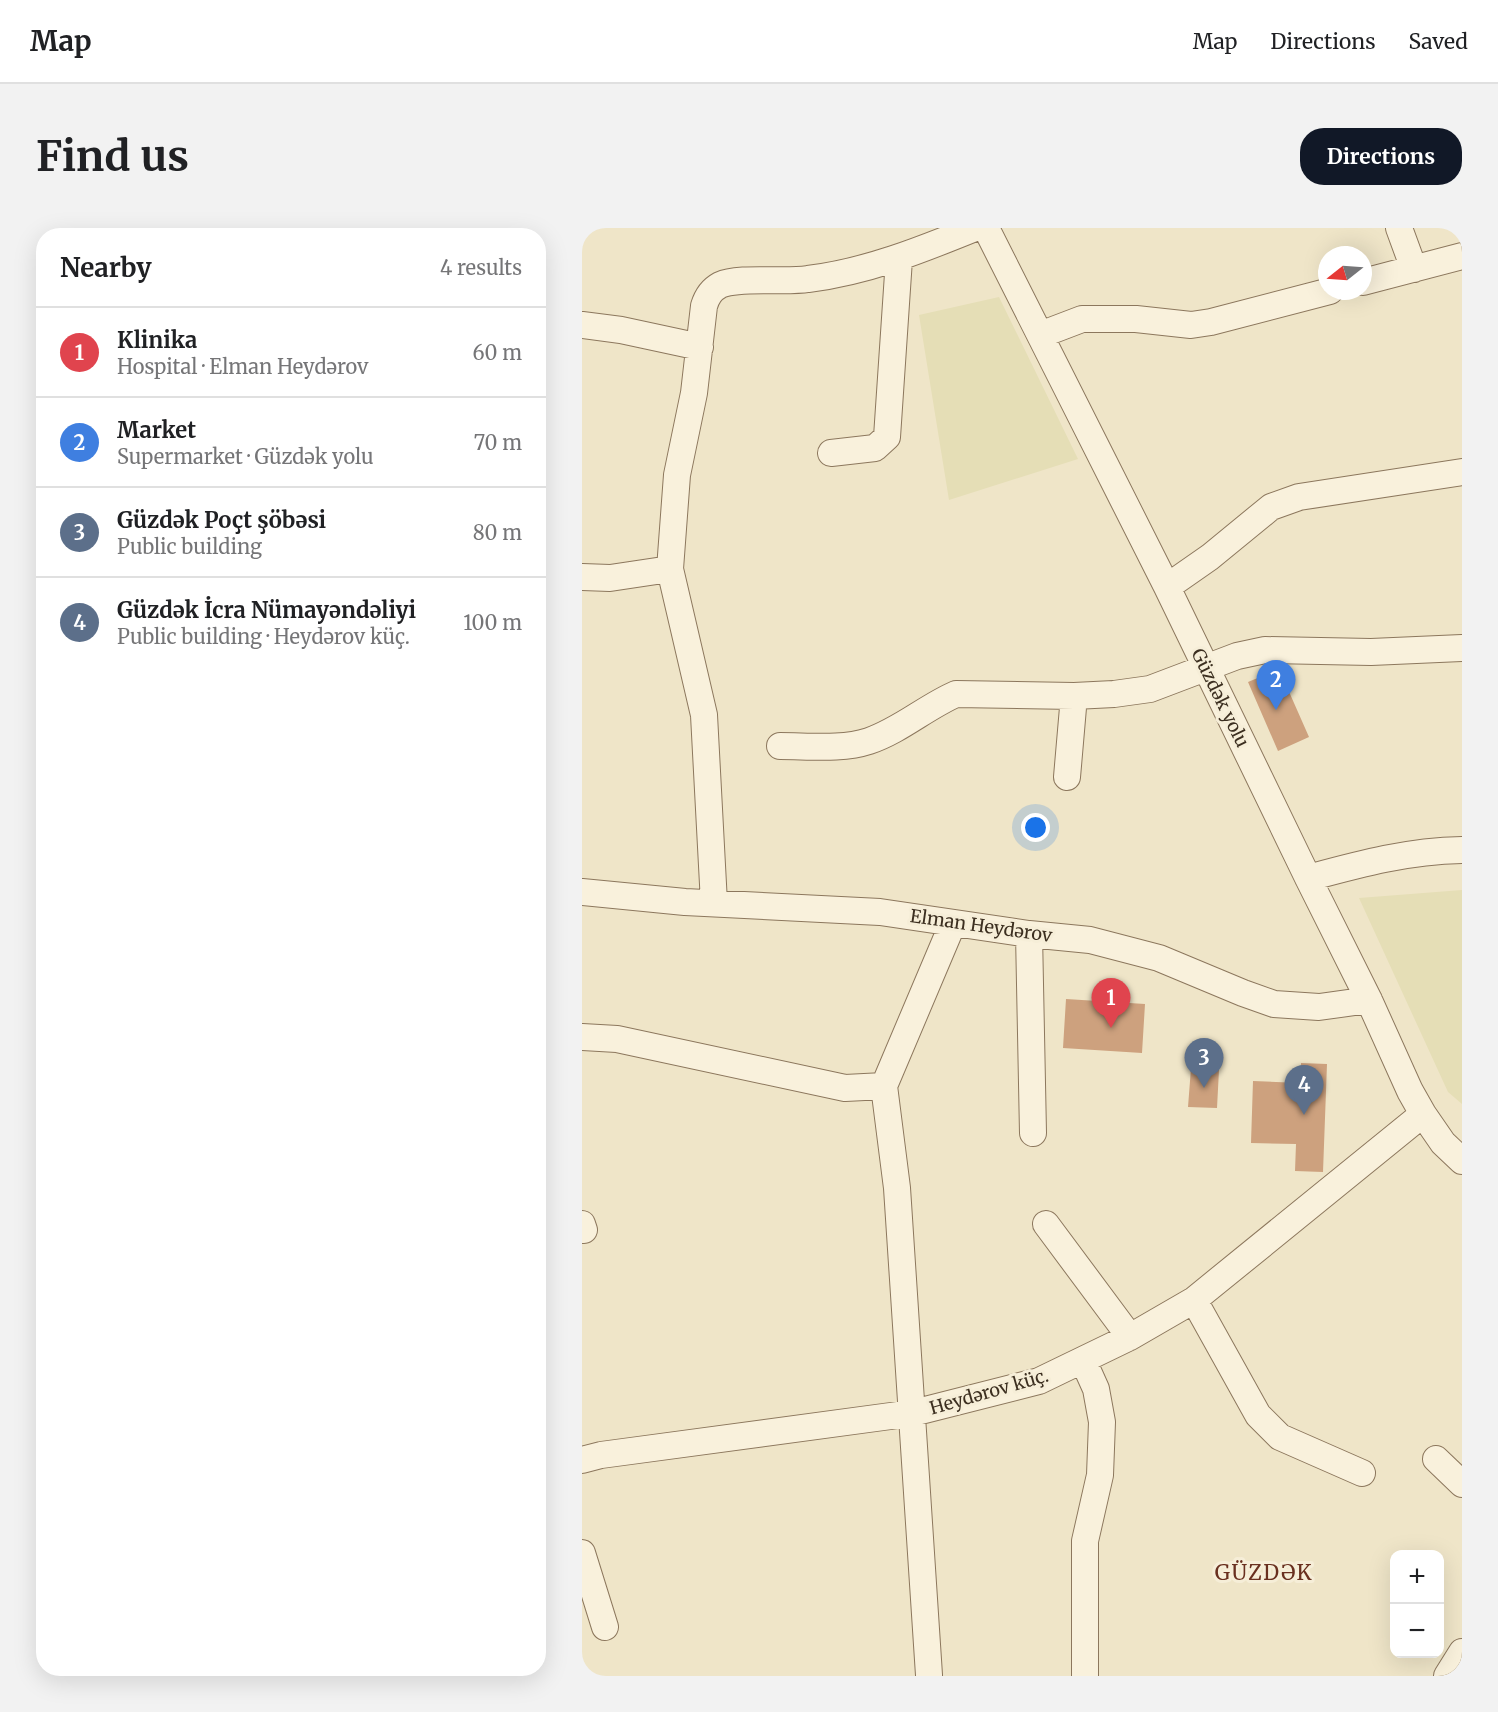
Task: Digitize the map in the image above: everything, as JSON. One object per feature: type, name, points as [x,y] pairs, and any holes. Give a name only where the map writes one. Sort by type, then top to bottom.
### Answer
[{"type":"street","points":[[714,903],[704,715],[670,568],[677,475],[694,393],[708,294],[721,285],[735,282],[806,280],[899,259],[975,228]]},
{"type":"street","name":"Güzdək yolu","points":[[986,228],[1167,587],[1308,878],[1370,1000],[1423,1114],[1443,1143],[1462,1161]]},
{"type":"street","points":[[1399,228],[1414,269]]},
{"type":"street","points":[[1372,280],[1462,256]]},
{"type":"street","points":[[831,453],[875,448],[887,437],[899,259]]},
{"type":"street","points":[[1040,335],[1082,319],[1136,319],[1191,325],[1211,322],[1318,294]]},
{"type":"street","points":[[582,325],[621,330],[700,347]]},
{"type":"street","points":[[1167,587],[1210,557],[1271,507],[1299,497],[1462,472]]},
{"type":"street","points":[[582,577],[610,578],[670,568]]},
{"type":"street","points":[[780,746],[838,746],[868,742],[890,732],[939,701],[956,694],[1074,696],[1150,689],[1237,656],[1265,650],[1371,652],[1462,648]]},
{"type":"street","points":[[1067,777],[1074,696]]},
{"type":"street","points":[[1308,878],[1378,859],[1428,851],[1462,850]]},
{"type":"street","name":"Elman Heydərov","points":[[582,892],[714,903],[880,912],[1029,934],[1090,940],[1159,958],[1274,1004],[1319,1007],[1370,1000]]},
{"type":"street","points":[[929,1675],[897,1188],[884,1086],[953,923]]},
{"type":"street","points":[[1029,934],[1033,1133]]},
{"type":"street","points":[[582,1037],[617,1039],[845,1088],[884,1086]]},
{"type":"street","name":"Heydərov küç.","points":[[582,1460],[601,1455],[913,1413],[1039,1381],[1130,1337],[1194,1300],[1423,1114]]},
{"type":"street","points":[[1046,1224],[1130,1337]]},
{"type":"street","points":[[1194,1300],[1258,1415],[1280,1437],[1362,1473]]},
{"type":"street","points":[[1083,1360],[1096,1389],[1102,1422],[1100,1475],[1085,1541],[1085,1676]]},
{"type":"street","points":[[1436,1459],[1462,1484]]},
{"type":"street","points":[[582,1553],[605,1627]]},
{"type":"street","points":[[1447,1676],[1462,1652]]},
{"type":"shaded area","points":[[999,297],[1078,459],[949,500],[919,315]]},
{"type":"shaded area","points":[[1462,890],[1462,1104],[1448,1092],[1359,898]]},
{"type":"building","points":[[1279,669],[1309,737],[1278,751],[1248,682]]},
{"type":"building","points":[[1066,999],[1145,1004],[1142,1053],[1063,1048]]},
{"type":"building","points":[[1301,1063],[1327,1064],[1323,1172],[1295,1171],[1296,1144],[1251,1143],[1253,1081],[1300,1083]]},
{"type":"building","points":[[1191,1068],[1219,1070],[1217,1108],[1188,1107]]},
{"type":"place","name":"Market","points":[[1276,710]]},
{"type":"place","name":"Klinika","points":[[1111,1028]]},
{"type":"place","name":"Güzdək Poçt şöbəsi","points":[[1204,1088]]},
{"type":"place","name":"Güzdək İcra Nümayəndəliyi","points":[[1304,1115]]},
{"type":"district","name":"GÜZDƏK","points":[[1264,1573]]}]
